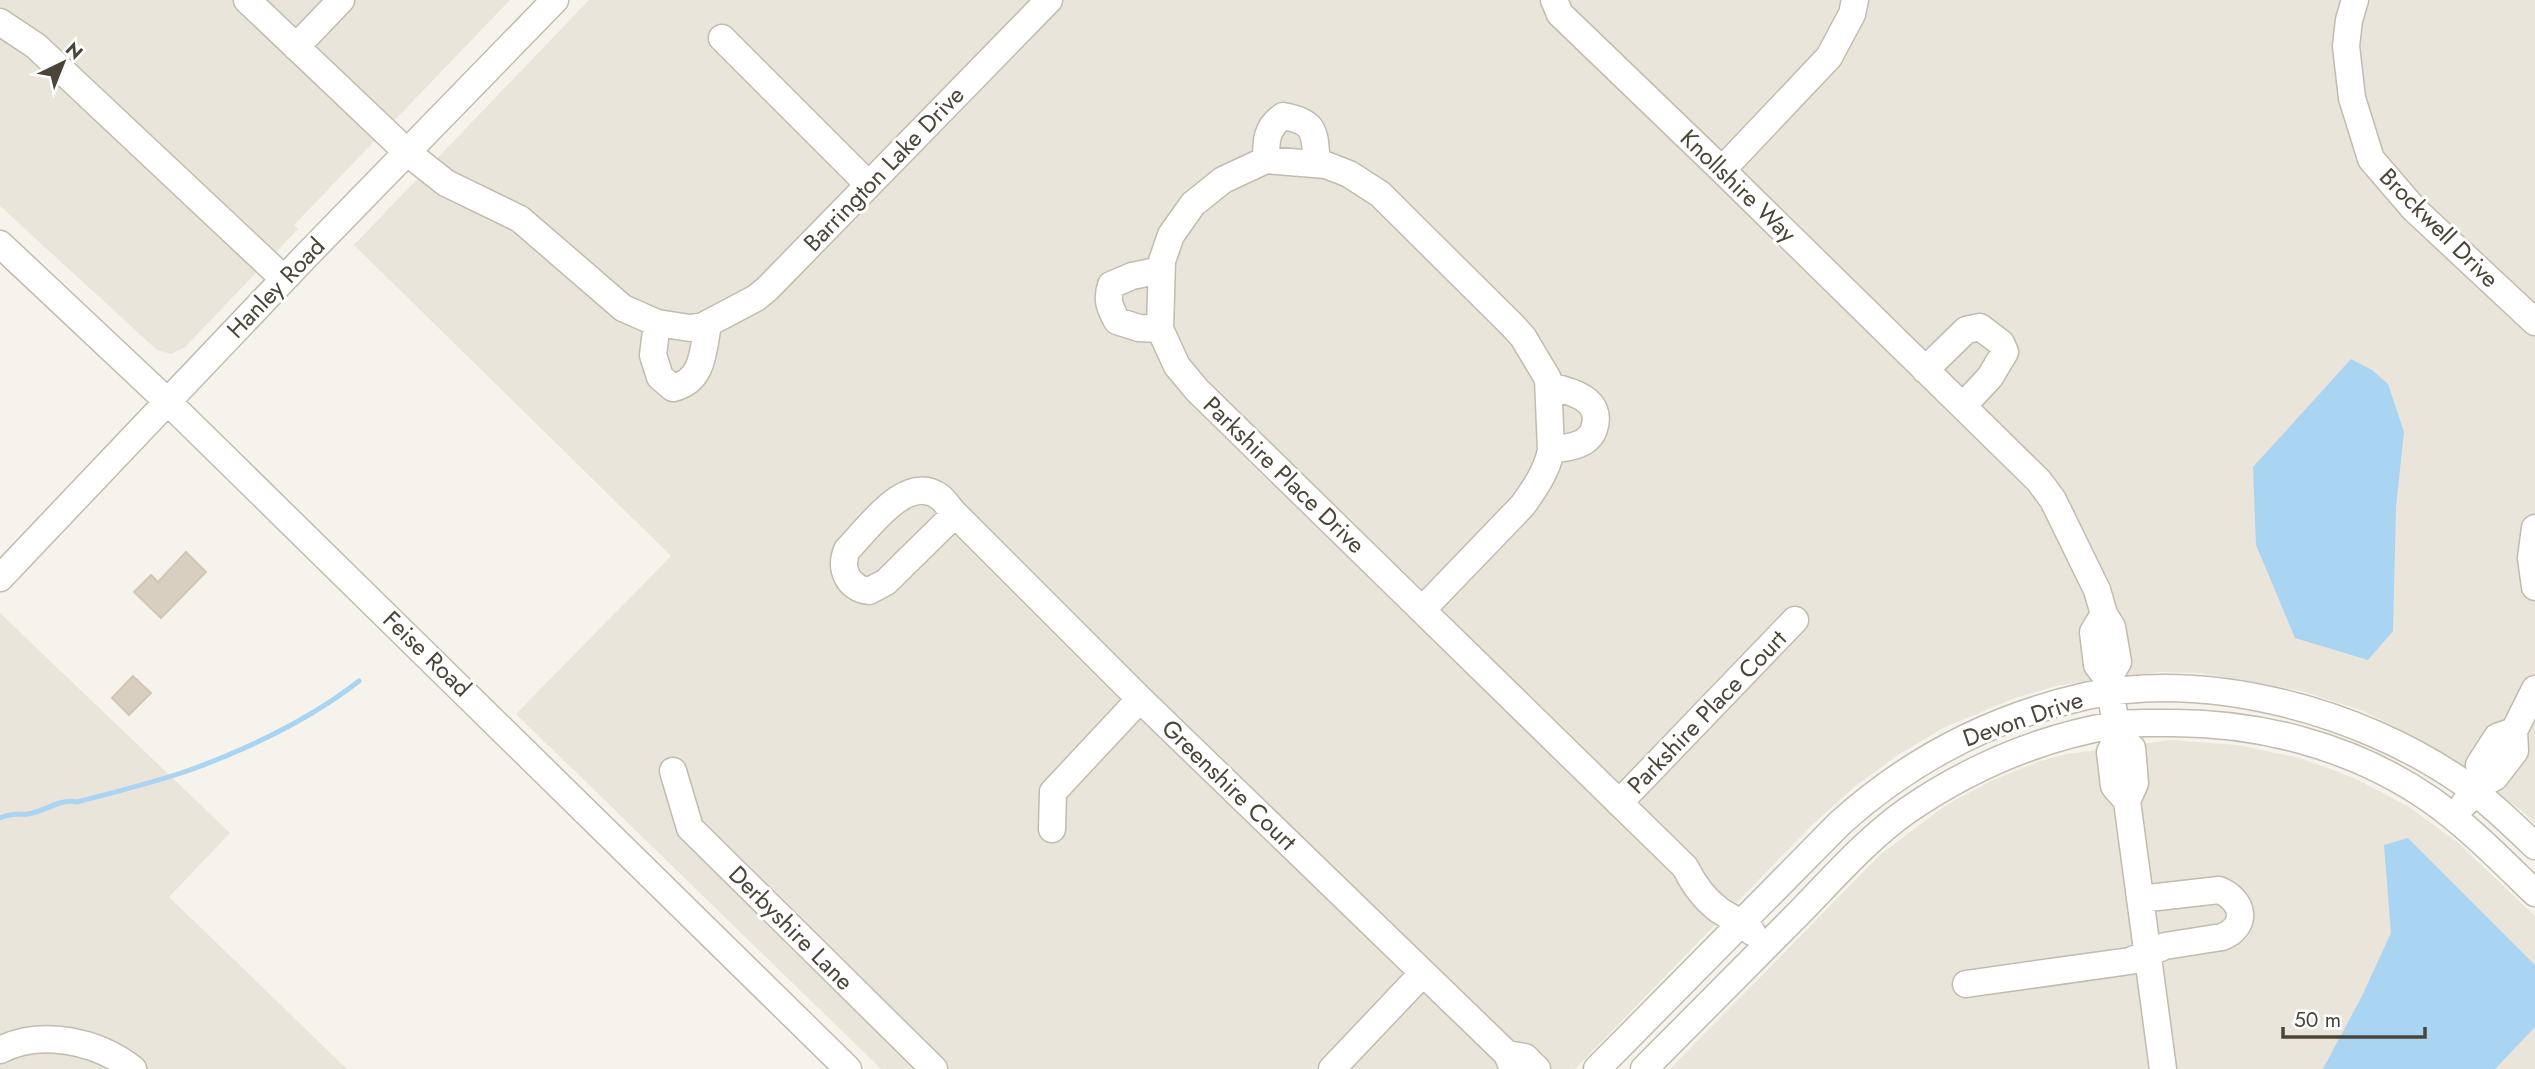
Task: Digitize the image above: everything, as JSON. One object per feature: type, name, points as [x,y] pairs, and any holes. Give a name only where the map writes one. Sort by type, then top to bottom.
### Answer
[{"type":"street","name":"Barrington Lake Drive","points":[[247,0],[408,153],[446,183],[520,219],[607,297],[623,308],[657,323],[690,328],[708,324],[756,298],[767,289],[1049,0]]},
{"type":"street","points":[[296,47],[341,0]]},
{"type":"street","name":"Hanley Road","points":[[0,578],[284,279],[555,0]]},
{"type":"street","name":"Knollshire Way","points":[[1553,0],[1559,14],[1963,406],[2039,481],[2053,500],[2097,590],[2104,614],[2093,632],[2097,665],[2109,686],[2117,730],[2110,752],[2114,786],[2127,801],[2163,1069]]},
{"type":"street","points":[[1722,170],[1829,57],[1852,15],[1855,0]]},
{"type":"street","name":"Brockwell Drive","points":[[2355,0],[2346,46],[2352,98],[2371,159],[2414,209],[2535,322]]},
{"type":"street","points":[[0,22],[36,46],[284,279]]},
{"type":"street","points":[[722,38],[869,184]]},
{"type":"street","points":[[1266,160],[1269,128],[1283,116],[1303,121],[1310,126],[1315,136],[1317,164]]},
{"type":"street","name":"Parkshire Place Drive","points":[[1422,610],[1523,505],[1536,486],[1549,461],[1551,450],[1549,386],[1542,369],[1518,332],[1380,194],[1349,174],[1326,165],[1266,160],[1223,180],[1193,204],[1171,235],[1162,261],[1160,329],[1177,366],[1198,390],[1422,610],[1619,803],[1685,867],[1702,872],[1730,899],[1742,922],[1766,946]]},
{"type":"street","name":"Feise Road","points":[[0,244],[168,402],[848,1069]]},
{"type":"street","points":[[1160,329],[1139,328],[1117,321],[1109,306],[1108,295],[1111,285],[1132,276],[1161,270]]},
{"type":"street","points":[[657,323],[653,355],[660,377],[673,388],[686,385],[693,378],[702,359],[708,324]]},
{"type":"street","points":[[1925,370],[1966,330],[1980,327],[2001,343],[2005,352],[1998,364],[1963,406]]},
{"type":"street","points":[[1549,386],[1572,391],[1585,398],[1593,406],[1597,420],[1593,434],[1581,444],[1551,450]]},
{"type":"street","name":"Greenshire Court","points":[[955,514],[1510,1061],[1525,1057],[1537,1069]]},
{"type":"street","points":[[2535,528],[2531,558],[2535,587]]},
{"type":"street","name":"Parkshire Place Court","points":[[1619,803],[1795,621]]},
{"type":"street","name":"Devon Drive","points":[[1597,1069],[1840,822],[1908,769],[1994,724],[2074,700],[2109,686],[2228,693],[2306,708],[2380,735],[2478,788],[2535,846]]},
{"type":"street","points":[[2454,818],[2478,788],[2479,765],[2497,737],[2514,731],[2535,689]]},
{"type":"street","points":[[1052,829],[1053,792],[1140,699]]},
{"type":"street","name":"Devon Drive","points":[[1644,1069],[1871,841],[1908,811],[1944,786],[2005,755],[2084,731],[2212,724],[2284,735],[2336,751],[2384,773],[2429,799],[2454,818],[2535,893]]},
{"type":"street","name":"Derbyshire Lane","points":[[673,771],[690,828],[934,1069]]},
{"type":"street","points":[[1966,984],[2130,961],[2165,946],[2231,934],[2241,918],[2239,906],[2230,894],[2219,890],[2140,899]]},
{"type":"street","points":[[1332,1069],[1423,973]]},
{"type":"street","points":[[0,1050],[11,1044],[54,1040],[82,1043],[101,1049],[133,1069]]},
{"type":"shaded area","points":[[0,0],[510,0],[294,225],[298,229],[185,347],[171,354],[157,350],[0,206]]},
{"type":"shaded area","points":[[589,0],[2535,0],[2535,824],[2522,811],[2419,739],[2363,711],[2302,691],[2200,673],[2160,672],[2060,685],[2015,698],[1945,727],[1898,755],[1854,787],[1812,825],[1575,1069],[881,1069],[516,714],[671,556],[354,245]]},
{"type":"shaded area","points":[[0,613],[230,833],[169,897],[347,1069],[0,1069]]},
{"type":"shaded area","points":[[2171,740],[2238,745],[2299,758],[2328,768],[2356,779],[2409,807],[2457,842],[2535,916],[2535,1069],[1670,1069],[1881,854],[1946,805],[1993,780],[2040,761],[2067,754]]},
{"type":"water","points":[[2351,359],[2372,370],[2388,384],[2404,432],[2396,507],[2393,631],[2368,660],[2295,638],[2256,545],[2253,467]]},
{"type":"water","points":[[2408,838],[2535,965],[2535,1027],[2495,1069],[2323,1069],[2361,998],[2391,933],[2384,845]]},
{"type":"building","points":[[186,552],[206,572],[161,618],[134,592],[151,575],[158,582]]},
{"type":"building","points":[[133,676],[151,693],[129,715],[112,698]]},
{"type":"waterway","points":[[0,818],[34,813],[64,802],[77,802],[176,775],[257,742],[320,708],[359,681]]}]
